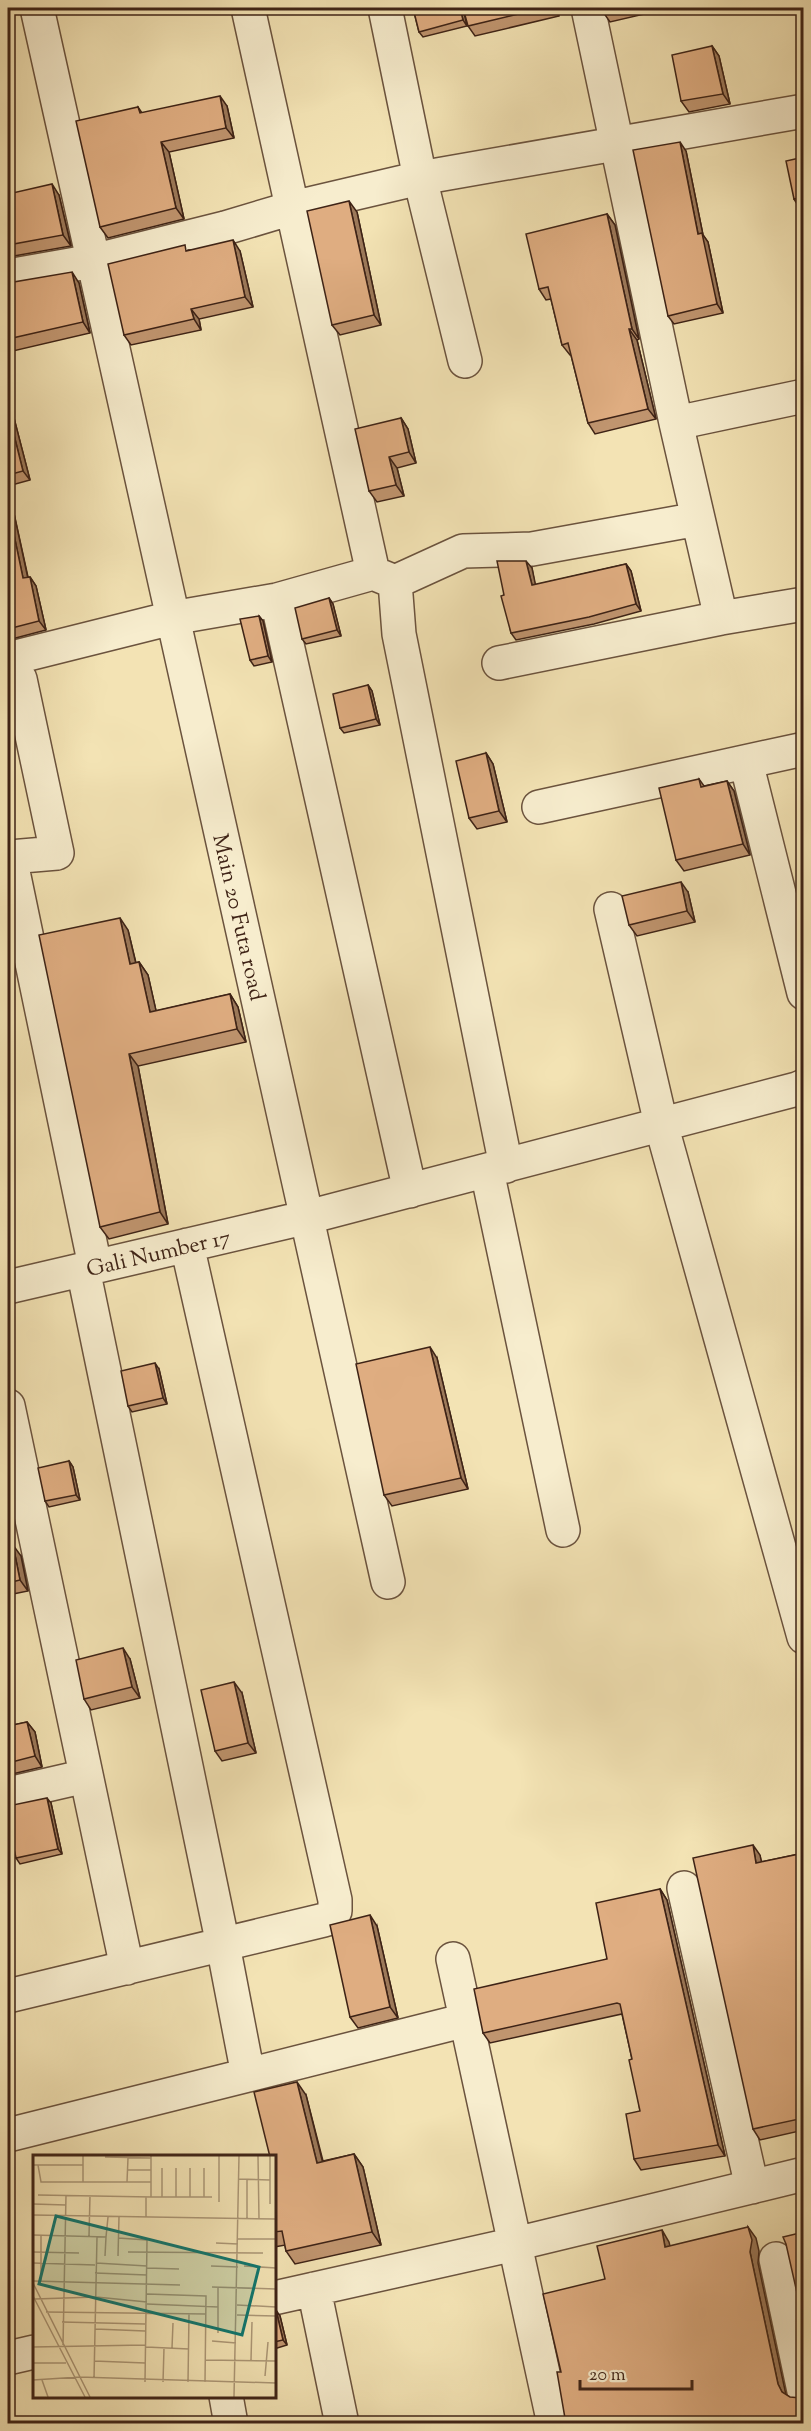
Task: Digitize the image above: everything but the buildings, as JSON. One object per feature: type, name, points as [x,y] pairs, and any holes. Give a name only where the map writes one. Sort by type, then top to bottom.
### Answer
[{"type":"street","points":[[249,8],[292,208],[399,634],[563,1530]]},
{"type":"street","points":[[385,8],[420,178],[465,361]]},
{"type":"street","points":[[588,8],[676,423],[721,618]]},
{"type":"street","name":"Main 20 Futa road","points":[[44,10],[93,261],[388,1582]]},
{"type":"street","points":[[8,276],[93,261],[225,228],[292,208],[420,178],[804,111]]},
{"type":"street","points":[[676,423],[804,396]]},
{"type":"street","points":[[8,659],[172,618],[277,600],[384,577],[463,551],[532,549],[698,519]]},
{"type":"street","points":[[277,600],[410,1191]]},
{"type":"street","points":[[499,663],[721,618],[804,604]]},
{"type":"street","points":[[8,664],[20,679],[57,853],[10,857],[248,2074]]},
{"type":"street","points":[[539,807],[804,749]]},
{"type":"street","points":[[746,762],[804,993]]},
{"type":"street","points":[[611,909],[661,1124],[804,1637]]},
{"type":"street","name":"Gali Number 17","points":[[8,1287],[308,1217],[804,1086]]},
{"type":"street","points":[[8,1996],[332,1918],[335,1911],[335,1900],[187,1245]]},
{"type":"street","points":[[8,1406],[127,1968]]},
{"type":"street","points":[[8,1794],[86,1776]]},
{"type":"street","points":[[684,1888],[752,2187]]},
{"type":"street","points":[[453,1959],[554,2424]]},
{"type":"street","points":[[8,2135],[466,2019]]},
{"type":"street","points":[[276,2298],[515,2244],[804,2174]]},
{"type":"street","points":[[776,2259],[804,2391]]},
{"type":"street","points":[[314,2289],[342,2424]]},
{"type":"street","points":[[8,2358],[33,2352]]},
{"type":"street","points":[[226,2398],[231,2424]]}]
